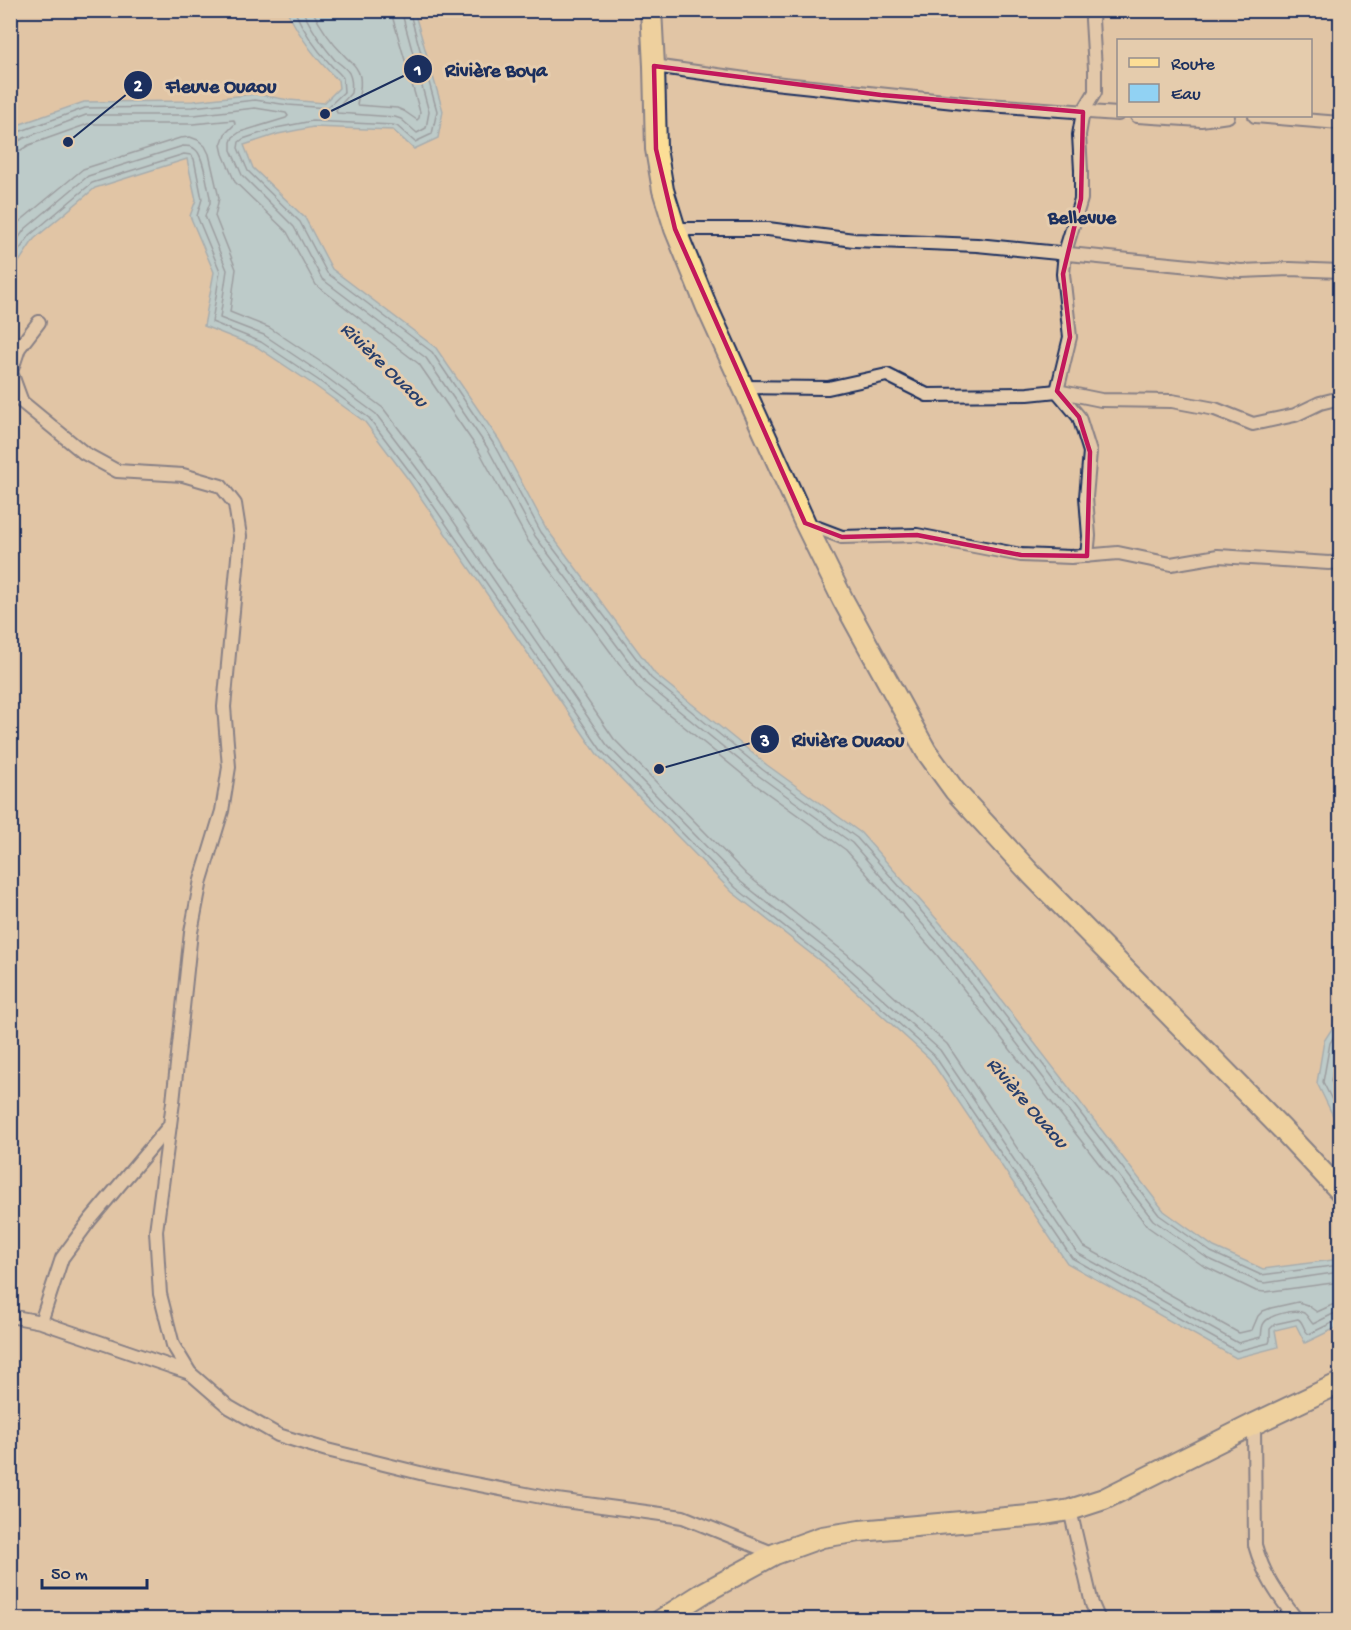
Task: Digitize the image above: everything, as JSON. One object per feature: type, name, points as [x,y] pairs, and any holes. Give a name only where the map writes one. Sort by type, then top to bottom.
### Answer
[{"type":"main road","points":[[651,10],[656,149],[663,190],[675,229],[706,305],[805,523],[843,600],[926,751],[956,792],[1032,875],[1341,1191]]},
{"type":"main road","points":[[661,1620],[705,1592],[775,1554],[822,1537],[860,1531],[1039,1515],[1070,1510],[1104,1499],[1341,1383]]},
{"type":"street","points":[[1057,391],[1070,337],[1063,274],[1065,252],[1081,198],[1082,170],[1079,135],[1083,112],[1095,92],[1092,20],[1094,10]]},
{"type":"street","points":[[654,66],[881,95],[1117,114]]},
{"type":"street","points":[[1153,117],[1201,120],[1221,117]]},
{"type":"street","points":[[1267,117],[1341,123]]},
{"type":"street","points":[[675,229],[768,229],[854,240],[977,245],[1065,252],[1241,271],[1290,269],[1341,271]]},
{"type":"street","points":[[39,322],[20,348],[11,372],[22,402],[84,453],[117,471],[183,475],[221,486],[235,504],[240,536],[224,706],[229,767],[222,811],[201,880],[191,932],[171,1125],[156,1231],[160,1294],[173,1345],[190,1373],[229,1407],[278,1435],[327,1450],[428,1475],[557,1500],[683,1517],[775,1554]]},
{"type":"street","points":[[744,387],[828,388],[887,375],[927,395],[1028,394],[1057,391],[1101,400],[1172,401],[1215,409],[1253,424],[1295,415],[1320,403],[1341,398]]},
{"type":"street","points":[[1057,391],[1078,417],[1090,452],[1086,497],[1089,536],[1087,556]]},
{"type":"street","points":[[805,523],[842,537],[917,535],[1021,555],[1071,557],[1118,553],[1171,564],[1218,556],[1341,562]]},
{"type":"street","points":[[41,1322],[63,1258],[90,1220],[171,1125]]},
{"type":"street","points":[[10,1316],[41,1322],[190,1373]]},
{"type":"street","points":[[1254,1424],[1255,1545],[1260,1563],[1271,1585],[1297,1620]]},
{"type":"street","points":[[1070,1510],[1092,1604],[1099,1620]]},
{"type":"highlighted area","points":[[654,66],[881,95],[1083,112],[1081,199],[1063,274],[1070,337],[1057,391],[1079,417],[1090,452],[1087,556],[1021,555],[917,535],[842,537],[805,523],[675,229],[656,149]]},
{"type":"water","points":[[287,11],[414,11],[443,111],[438,138],[414,149],[393,130],[313,127],[278,134],[244,145],[253,168],[305,218],[332,269],[436,348],[499,440],[546,528],[655,674],[767,765],[861,833],[955,940],[1164,1211],[1214,1247],[1263,1269],[1340,1259],[1340,1326],[1305,1343],[1296,1325],[1275,1330],[1278,1347],[1236,1358],[1067,1263],[930,1059],[833,971],[732,892],[597,754],[408,479],[365,422],[257,347],[204,326],[214,272],[190,216],[196,200],[187,159],[95,188],[34,239],[11,274],[10,133],[15,126],[84,102],[193,101],[255,94],[324,103],[339,88],[338,80],[309,48]]},
{"type":"water","points":[[1340,1016],[1340,1130],[1317,1083],[1324,1041]]},
{"type":"place","name":"Rivière Boya","points":[[325,114]]},
{"type":"place","name":"Fleuve Ouaou","points":[[68,142]]},
{"type":"place","name":"Rivière Ouaou","points":[[659,769]]},
{"type":"district","name":"Bellevue","points":[[1082,219]]}]
